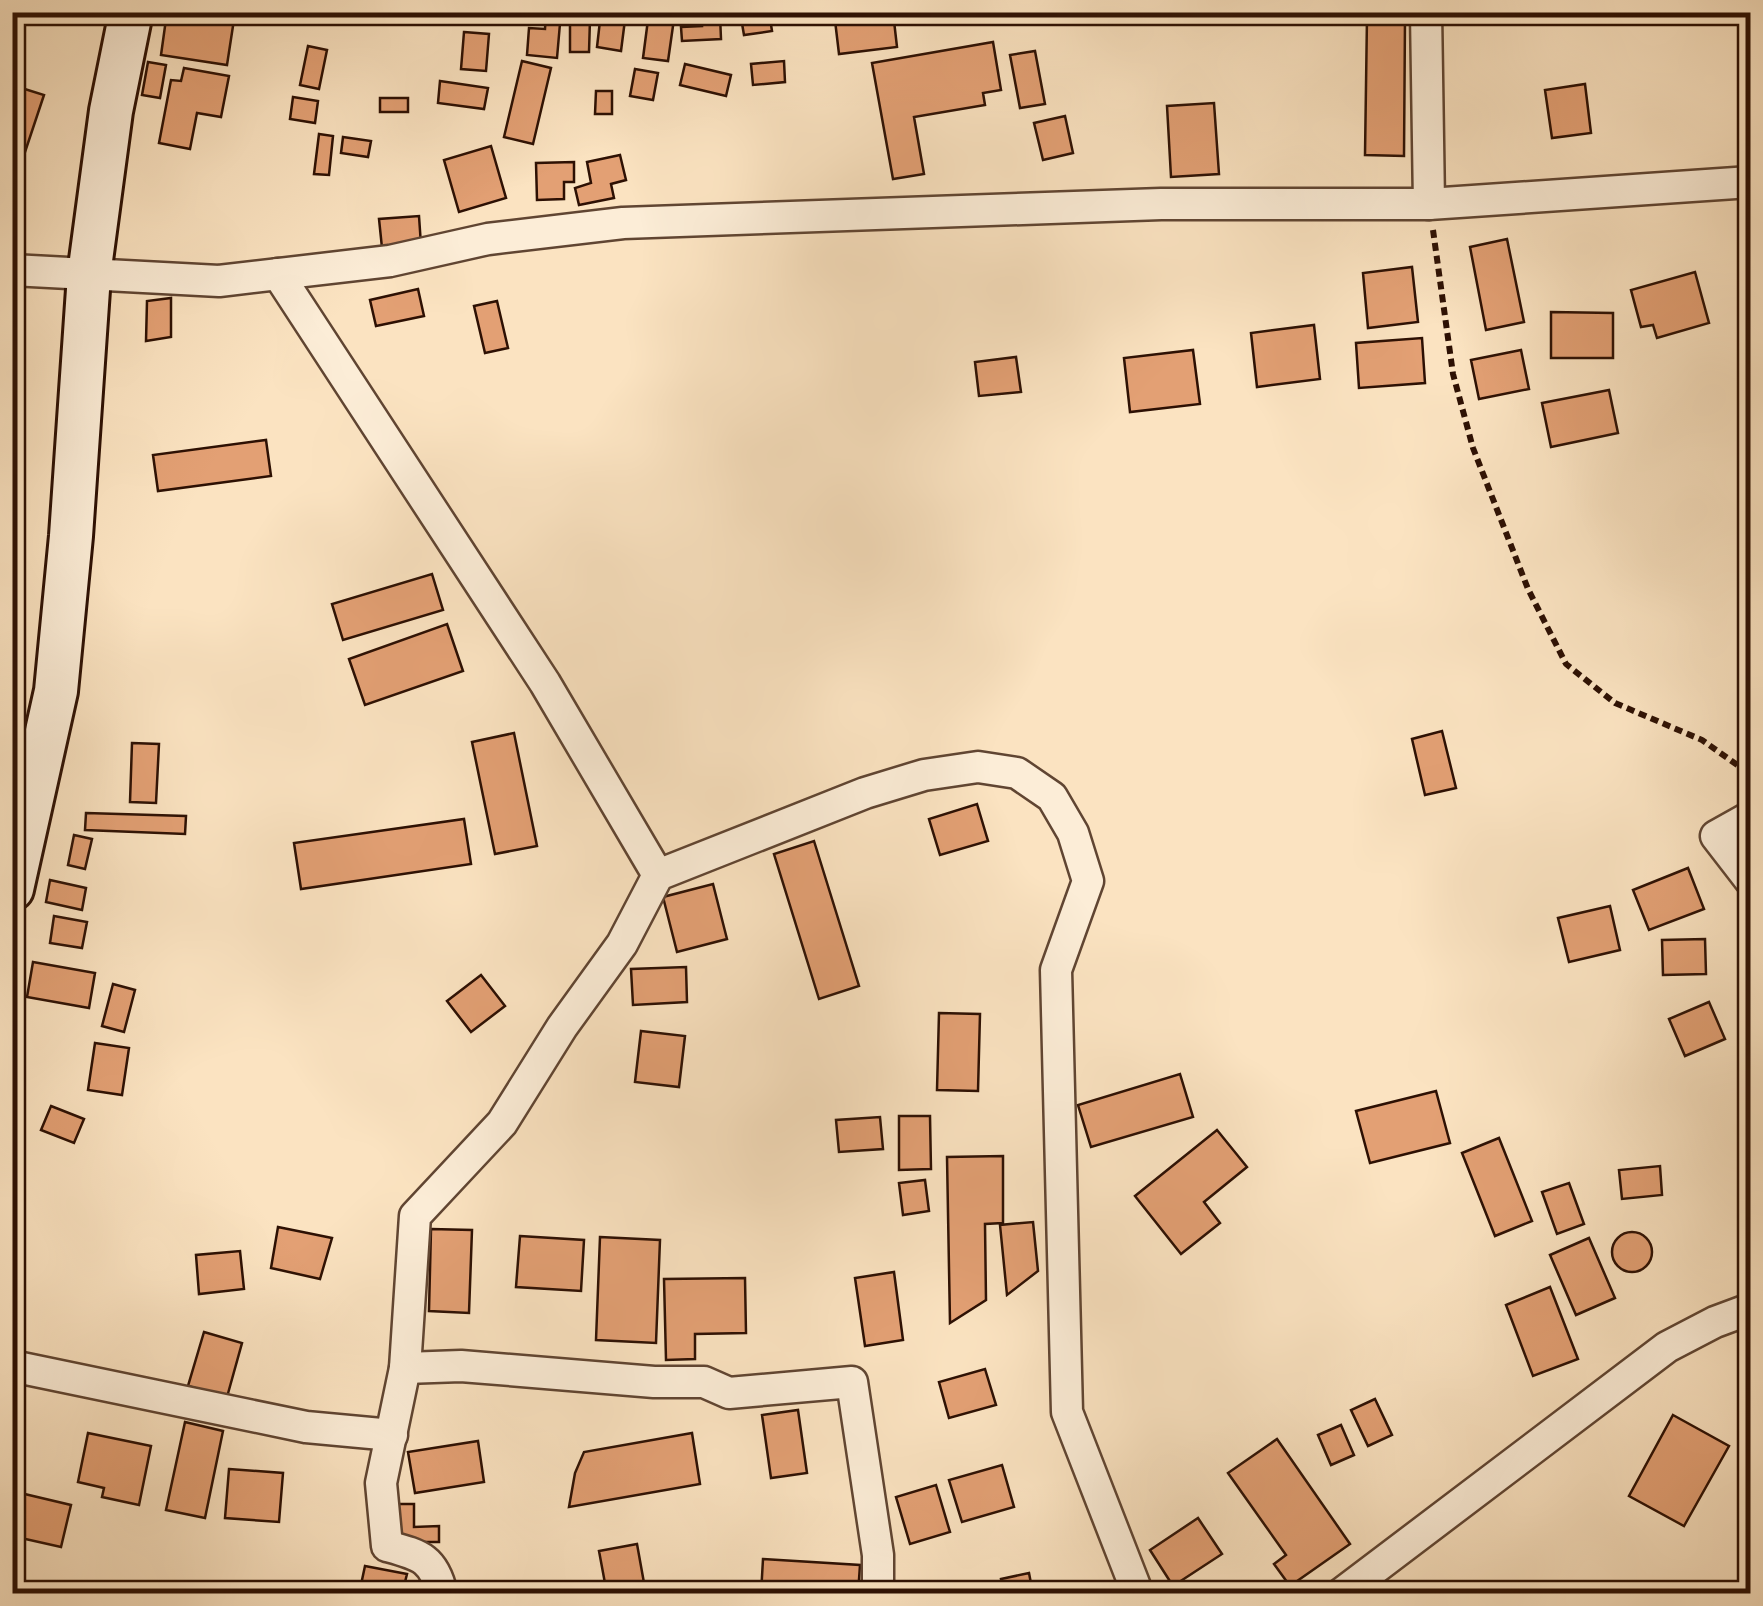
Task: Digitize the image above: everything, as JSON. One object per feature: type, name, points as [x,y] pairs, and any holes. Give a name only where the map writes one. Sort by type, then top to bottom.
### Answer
[{"type":"street","points":[[12,889],[56,691],[89,276],[111,111],[131,12]]},
{"type":"street","points":[[1426,12],[1429,204]]},
{"type":"street","points":[[12,270],[219,281],[390,261],[488,239],[623,223],[1161,204],[1429,204],[1750,182]]},
{"type":"street","points":[[278,274],[544,683],[658,875]]},
{"type":"street","points":[[442,1594],[438,1575],[421,1555],[387,1546],[381,1483],[405,1368],[415,1216],[502,1123],[562,1027],[622,944],[658,875],[865,793],[924,776],[978,767],[1017,773],[1052,797],[1073,833],[1088,881],[1056,970],[1067,1412],[1138,1594]]},
{"type":"street","points":[[1750,817],[1716,836],[1750,880]]},
{"type":"street","points":[[1341,1594],[1668,1347],[1750,1309]]},
{"type":"street","points":[[12,1366],[289,1424],[392,1435]]},
{"type":"street","points":[[405,1368],[461,1366],[654,1382],[704,1382],[729,1393],[852,1382],[878,1555],[878,1594]]},
{"type":"path","points":[[1429,204],[1453,374],[1473,448],[1528,589],[1566,664],[1616,703],[1702,740],[1750,774]]},
{"type":"building","points":[[167,12],[235,13],[227,65],[161,55]]},
{"type":"building","points":[[546,12],[561,12],[557,58],[527,55],[529,28],[545,29]]},
{"type":"building","points":[[601,12],[626,12],[621,51],[597,47]]},
{"type":"building","points":[[649,12],[675,12],[668,61],[643,58]]},
{"type":"building","points":[[740,12],[769,12],[772,31],[744,35]]},
{"type":"building","points":[[834,12],[893,12],[897,47],[839,54]]},
{"type":"building","points":[[720,15],[721,39],[682,41],[681,27],[702,26],[701,16]]},
{"type":"building","points":[[1367,17],[1405,18],[1404,156],[1365,155]]},
{"type":"building","points":[[570,19],[590,19],[589,52],[570,52]]},
{"type":"building","points":[[464,32],[489,34],[486,71],[461,69]]},
{"type":"building","points":[[993,42],[1001,90],[983,93],[985,105],[914,117],[924,174],[893,179],[872,63]]},
{"type":"building","points":[[308,46],[327,50],[319,89],[300,85]]},
{"type":"building","points":[[1035,51],[1045,104],[1020,108],[1010,55]]},
{"type":"building","points":[[522,61],[551,68],[533,144],[504,137]]},
{"type":"building","points":[[784,61],[785,82],[753,85],[751,64]]},
{"type":"building","points":[[148,62],[166,65],[160,98],[142,95]]},
{"type":"building","points":[[685,64],[731,75],[726,96],[680,85]]},
{"type":"building","points":[[184,68],[229,76],[221,117],[197,113],[190,149],[159,143],[171,80],[181,81]]},
{"type":"building","points":[[635,69],[658,73],[653,100],[630,96]]},
{"type":"building","points":[[440,81],[488,88],[484,109],[438,103]]},
{"type":"building","points":[[1585,84],[1591,133],[1552,138],[1545,90]]},
{"type":"building","points":[[12,85],[44,95],[12,191]]},
{"type":"building","points":[[596,91],[612,91],[612,114],[595,114]]},
{"type":"building","points":[[293,97],[318,101],[315,123],[290,119]]},
{"type":"building","points":[[380,98],[408,98],[408,112],[380,112]]},
{"type":"building","points":[[1214,103],[1219,174],[1171,177],[1167,106]]},
{"type":"building","points":[[1065,116],[1073,153],[1043,160],[1034,123]]},
{"type":"building","points":[[319,134],[333,136],[329,175],[314,174]]},
{"type":"building","points":[[343,137],[371,141],[368,157],[341,153]]},
{"type":"building","points":[[491,146],[506,198],[459,212],[444,160]]},
{"type":"building","points":[[620,155],[626,180],[611,184],[614,198],[579,205],[575,188],[591,183],[587,162]]},
{"type":"building","points":[[574,162],[574,182],[564,182],[564,199],[537,200],[536,163]]},
{"type":"building","points":[[419,216],[421,245],[382,248],[379,219]]},
{"type":"building","points":[[1507,239],[1524,322],[1486,330],[1470,247]]},
{"type":"building","points":[[1412,267],[1418,322],[1368,328],[1363,273]]},
{"type":"building","points":[[1695,272],[1709,323],[1657,338],[1653,325],[1641,327],[1631,290]]},
{"type":"building","points":[[418,289],[424,316],[376,326],[370,300]]},
{"type":"building","points":[[171,298],[171,337],[146,341],[147,301]]},
{"type":"building","points":[[497,301],[508,348],[485,353],[474,306]]},
{"type":"building","points":[[1551,312],[1613,313],[1613,358],[1551,358]]},
{"type":"building","points":[[1314,325],[1320,379],[1257,387],[1251,333]]},
{"type":"building","points":[[1422,338],[1425,383],[1359,388],[1356,343]]},
{"type":"building","points":[[1193,350],[1200,404],[1130,412],[1124,358]]},
{"type":"building","points":[[1521,350],[1529,389],[1479,399],[1471,360]]},
{"type":"building","points":[[1016,357],[1021,392],[979,396],[975,362]]},
{"type":"building","points":[[1609,390],[1618,433],[1551,447],[1542,403]]},
{"type":"building","points":[[266,440],[271,476],[158,491],[153,455]]},
{"type":"building","points":[[432,574],[443,610],[343,640],[332,604]]},
{"type":"building","points":[[447,624],[463,671],[365,705],[349,659]]},
{"type":"building","points":[[1442,731],[1456,788],[1425,795],[1412,739]]},
{"type":"building","points":[[514,733],[537,846],[495,854],[472,742]]},
{"type":"building","points":[[132,743],[159,744],[156,803],[130,802]]},
{"type":"building","points":[[977,804],[988,841],[940,855],[929,819]]},
{"type":"building","points":[[86,813],[186,816],[185,834],[85,830]]},
{"type":"building","points":[[464,819],[471,864],[301,889],[294,843]]},
{"type":"building","points":[[74,835],[92,839],[85,869],[68,865]]},
{"type":"building","points":[[814,841],[859,986],[819,999],[774,854]]},
{"type":"building","points":[[1688,868],[1704,909],[1649,930],[1633,890]]},
{"type":"building","points":[[50,880],[86,888],[82,910],[46,902]]},
{"type":"building","points":[[713,884],[727,939],[677,952],[663,897]]},
{"type":"building","points":[[1610,906],[1620,950],[1569,962],[1558,918]]},
{"type":"building","points":[[54,916],[87,922],[82,948],[50,943]]},
{"type":"building","points":[[1705,939],[1706,974],[1663,975],[1662,940]]},
{"type":"building","points":[[33,962],[95,973],[89,1008],[27,997]]},
{"type":"building","points":[[686,967],[687,1002],[633,1005],[631,969]]},
{"type":"building","points":[[481,975],[505,1006],[471,1032],[447,1001]]},
{"type":"building","points":[[113,984],[135,990],[124,1032],[102,1026]]},
{"type":"building","points":[[1709,1002],[1725,1039],[1685,1056],[1669,1019]]},
{"type":"building","points":[[939,1013],[980,1014],[978,1091],[937,1090]]},
{"type":"building","points":[[641,1031],[685,1036],[679,1087],[635,1082]]},
{"type":"building","points":[[95,1043],[129,1048],[122,1095],[88,1090]]},
{"type":"building","points":[[1180,1074],[1193,1117],[1091,1147],[1078,1105]]},
{"type":"building","points":[[1436,1091],[1450,1143],[1370,1163],[1356,1111]]},
{"type":"building","points":[[51,1106],[84,1119],[74,1143],[41,1130]]},
{"type":"building","points":[[899,1116],[930,1116],[931,1169],[899,1170]]},
{"type":"building","points":[[880,1117],[883,1149],[839,1152],[836,1120]]},
{"type":"building","points":[[1217,1130],[1247,1167],[1204,1202],[1220,1223],[1181,1254],[1135,1196]]},
{"type":"building","points":[[1499,1138],[1532,1221],[1495,1236],[1462,1153]]},
{"type":"building","points":[[1003,1156],[1003,1223],[985,1224],[986,1300],[950,1323],[947,1157]]},
{"type":"building","points":[[1660,1166],[1662,1195],[1622,1199],[1619,1170]]},
{"type":"building","points":[[925,1180],[929,1211],[903,1215],[899,1183]]},
{"type":"building","points":[[1569,1183],[1584,1224],[1557,1234],[1542,1192]]},
{"type":"building","points":[[1033,1222],[1038,1271],[1007,1295],[1000,1225]]},
{"type":"building","points":[[278,1227],[332,1238],[320,1279],[271,1268]]},
{"type":"building","points":[[431,1229],[472,1230],[469,1313],[429,1311]]},
{"type":"building","points":[[1632,1232],[1646,1238],[1652,1252],[1646,1266],[1632,1272],[1618,1266],[1612,1252],[1618,1238]]},
{"type":"building","points":[[520,1236],[584,1240],[581,1291],[516,1287]]},
{"type":"building","points":[[600,1237],[660,1240],[656,1343],[596,1340]]},
{"type":"building","points":[[1589,1238],[1615,1298],[1576,1315],[1550,1255]]},
{"type":"building","points":[[240,1251],[244,1289],[199,1294],[196,1255]]},
{"type":"building","points":[[894,1272],[903,1340],[865,1346],[855,1278]]},
{"type":"building","points":[[745,1278],[746,1333],[695,1334],[695,1359],[666,1360],[664,1279]]},
{"type":"building","points":[[1550,1287],[1578,1359],[1533,1376],[1506,1305]]},
{"type":"building","points":[[204,1332],[242,1343],[227,1397],[188,1386]]},
{"type":"building","points":[[985,1369],[996,1405],[949,1418],[939,1382]]},
{"type":"building","points":[[1375,1399],[1392,1435],[1368,1446],[1351,1410]]},
{"type":"building","points":[[798,1410],[807,1473],[771,1478],[762,1415]]},
{"type":"building","points":[[1673,1415],[1729,1446],[1684,1526],[1629,1496]]},
{"type":"building","points":[[185,1422],[223,1431],[205,1518],[166,1510]]},
{"type":"building","points":[[1341,1425],[1354,1455],[1331,1465],[1318,1435]]},
{"type":"building","points":[[88,1433],[151,1446],[139,1505],[102,1497],[104,1488],[78,1482]]},
{"type":"building","points":[[692,1433],[700,1484],[569,1507],[575,1473],[584,1452]]},
{"type":"building","points":[[1277,1439],[1350,1544],[1290,1586],[1274,1564],[1286,1555],[1228,1473]]},
{"type":"building","points":[[478,1441],[484,1482],[415,1493],[408,1452]]},
{"type":"building","points":[[1002,1465],[1014,1507],[962,1522],[949,1480]]},
{"type":"building","points":[[229,1469],[283,1473],[279,1522],[225,1518]]},
{"type":"building","points":[[936,1485],[950,1532],[910,1544],[896,1497]]},
{"type":"building","points":[[12,1491],[71,1505],[61,1547],[12,1536]]},
{"type":"building","points":[[397,1504],[414,1504],[414,1527],[439,1526],[439,1542],[397,1542]]},
{"type":"building","points":[[1198,1518],[1222,1554],[1173,1586],[1150,1550]]},
{"type":"building","points":[[637,1544],[646,1594],[607,1594],[599,1551]]},
{"type":"building","points":[[763,1559],[860,1565],[858,1594],[761,1594]]},
{"type":"building","points":[[365,1566],[407,1574],[402,1594],[359,1594]]},
{"type":"building","points":[[1029,1573],[1033,1594],[987,1594],[985,1584],[1002,1584],[1001,1579]]}]
